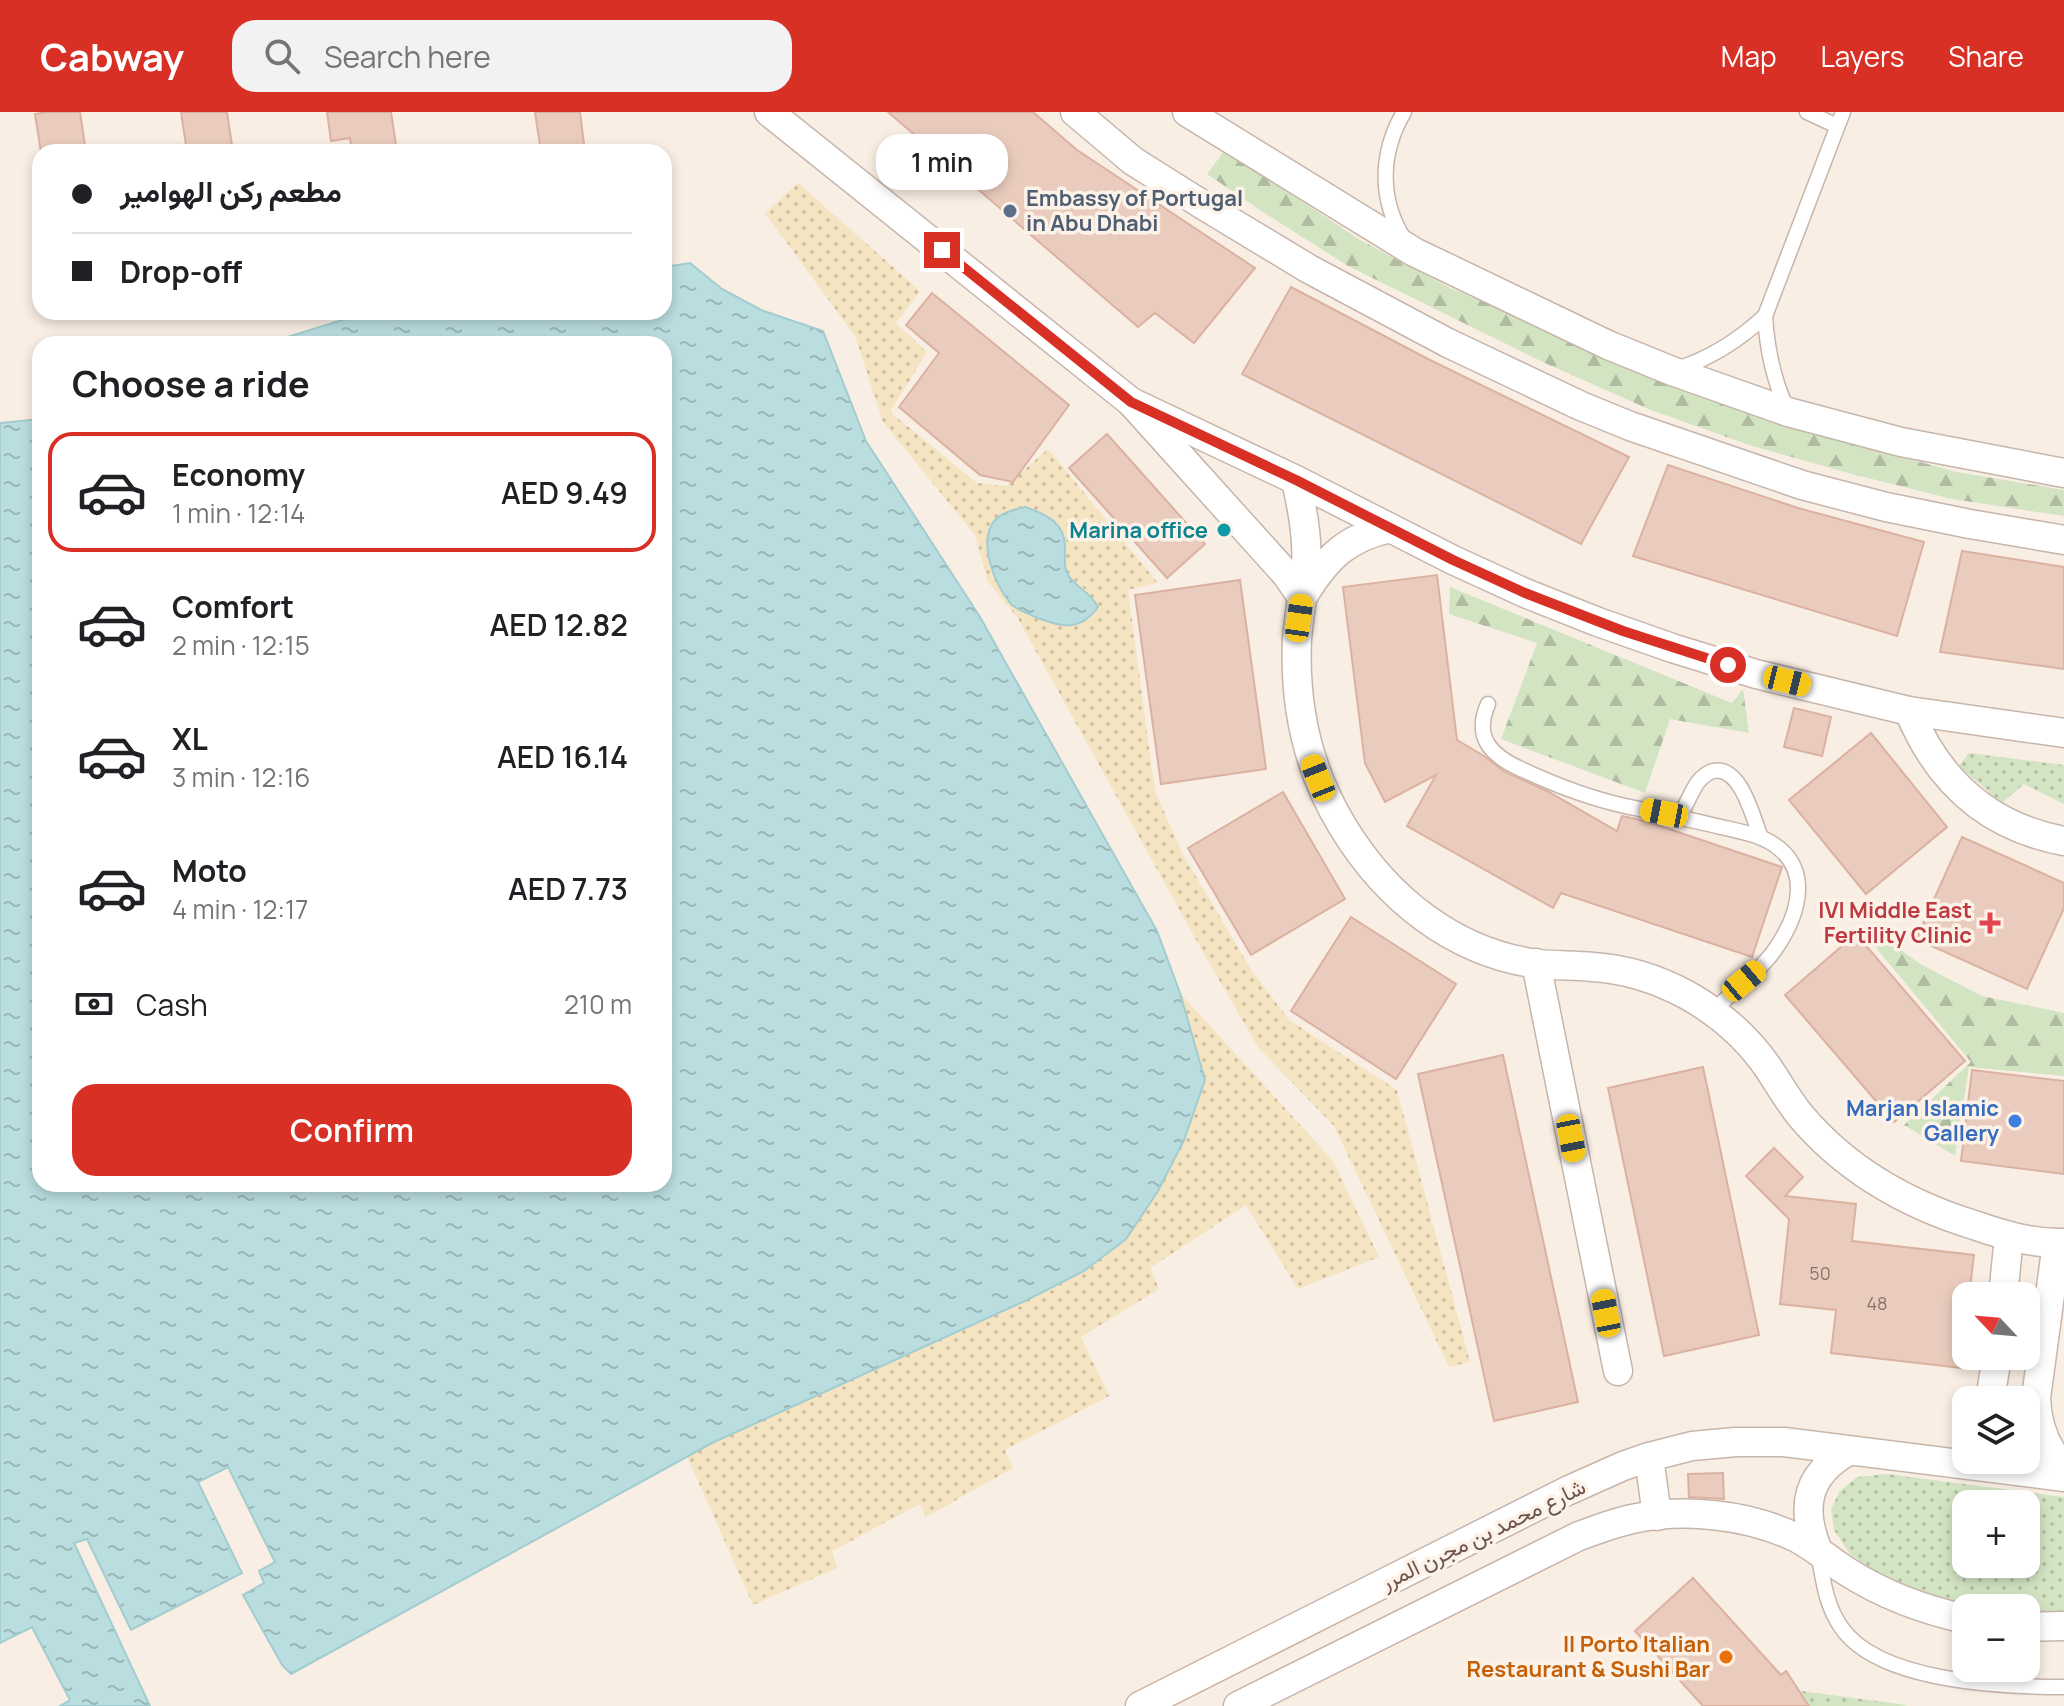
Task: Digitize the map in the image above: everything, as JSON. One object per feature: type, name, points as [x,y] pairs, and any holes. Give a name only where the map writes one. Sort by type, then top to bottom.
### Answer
[{"type":"street","points":[[769,112],[1131,402],[1286,574],[1302,597]]},
{"type":"street","points":[[1075,112],[1133,161],[1309,269],[1474,356],[1581,406],[1802,485],[1928,516],[2064,540]]},
{"type":"street","points":[[1187,112],[1414,252],[1556,321],[1672,371],[1788,412],[1901,442],[2064,473]]},
{"type":"street","points":[[1131,402],[1525,593],[1657,643],[1756,674],[1909,711],[2064,733]]},
{"type":"street","points":[[1296,480],[1306,542],[1297,639],[1302,727],[1325,794],[1342,826],[1370,866],[1415,912],[1471,944],[1508,958],[1536,963],[1623,971],[1685,994],[1713,1011],[1738,1032],[1820,1137],[1864,1174],[1917,1205],[1950,1218],[2009,1237],[2061,1243],[2036,1398],[2041,1432],[2049,1449],[2064,1468]]},
{"type":"street","points":[[1302,597],[1320,568],[1334,553],[1370,533],[1390,528]]},
{"type":"street","points":[[1909,711],[1937,764],[1977,804],[2025,831],[2064,841]]},
{"type":"street","points":[[1536,963],[1618,1371]]},
{"type":"street","points":[[2004,1282],[2009,1237]]},
{"type":"street","name":"شارع محمد بن مجرن المرر","points":[[1140,1706],[1567,1491],[1649,1457],[1692,1446],[1736,1442],[1784,1442],[1848,1451],[1952,1457]]},
{"type":"street","points":[[1818,1551],[1807,1519],[1808,1502],[1821,1472],[1848,1451]]},
{"type":"street","points":[[1649,1457],[1657,1516]]},
{"type":"street","name":"شارع محمد بن مجرن المرر","points":[[2040,1472],[2064,1477]]},
{"type":"street","name":"شارع محمد بن مجرن المرر","points":[[1238,1706],[1579,1536],[1621,1522],[1657,1516],[1698,1514],[1724,1517],[1785,1533],[1880,1590],[1952,1615]]},
{"type":"street","points":[[2040,1627],[2064,1626]]},
{"type":"lane","points":[[1404,112],[1390,143],[1385,163],[1385,184],[1394,220],[1414,252]]},
{"type":"lane","points":[[1788,412],[1771,365],[1765,316],[1840,119],[1807,112]]},
{"type":"lane","points":[[1672,371],[1713,355],[1749,331],[1765,316]]},
{"type":"lane","points":[[1488,704],[1482,722],[1486,742],[1506,762],[1544,780],[1623,806],[1680,816],[1761,838],[1787,856],[1795,867],[1799,881],[1791,920],[1772,954],[1713,1011]]},
{"type":"lane","points":[[1680,816],[1703,776],[1721,771],[1734,777],[1739,784],[1761,838]]},
{"type":"lane","points":[[1818,1551],[1828,1603],[1834,1616],[1842,1630],[1865,1651],[1891,1663],[1962,1680],[2020,1687],[2064,1687]]},
{"type":"green space","points":[[1225,150],[1360,240],[1450,288],[1552,331],[1858,445],[1957,472],[2064,490],[2064,516],[1952,499],[1852,474],[1749,445],[1651,410],[1547,364],[1348,266],[1207,174]]},
{"type":"green space","points":[[1450,587],[1732,703],[1743,689],[1749,733],[1670,719],[1645,793],[1501,739],[1537,643],[1449,614]]},
{"type":"green space","points":[[1969,753],[2064,765],[2064,804],[2024,784],[2002,803],[1959,766]]},
{"type":"green space","points":[[1870,927],[1920,964],[1982,996],[2064,1013],[2064,1076],[1969,1067],[1955,1156],[1904,1125],[1971,1062],[1867,937]]},
{"type":"green space","points":[[1887,1474],[2010,1490],[1952,1490],[1952,1578],[2040,1578],[2040,1494],[2064,1497],[2064,1623],[2040,1623],[2040,1594],[1952,1594],[1952,1603],[1889,1581],[1851,1555],[1834,1530],[1831,1509],[1840,1491],[1857,1477]]},
{"type":"green space","points":[[1801,1691],[1900,1704],[1908,1706],[1810,1706]]},
{"type":"sand","points":[[798,183],[920,291],[896,323],[927,352],[890,412],[977,483],[1006,486],[1048,449],[1158,583],[1128,590],[1155,791],[1182,853],[1252,971],[1289,1020],[1397,1090],[1470,1362],[1449,1367],[1334,1126],[1258,1047],[1017,617],[988,582],[975,535],[883,422],[855,336],[765,213]],"holes":[[[1047,514],[1061,528],[1066,546],[1064,564],[1071,579],[1091,594],[988,537]]]},
{"type":"sand","points":[[1180,993],[1333,1161],[1379,1257],[1298,1289],[1246,1205],[1150,1268],[1159,1289],[1081,1337],[1109,1396],[1005,1450],[1013,1468],[926,1517],[920,1504],[832,1551],[837,1568],[753,1605],[687,1456],[1158,1191],[1184,1140],[1204,1081]]},
{"type":"water","points":[[690,263],[722,289],[761,310],[823,331],[866,441],[980,617],[1157,931],[1180,993],[1205,1080],[1184,1140],[1158,1191],[1126,1239],[1084,1271],[1027,1300],[712,1443],[291,1674],[282,1665],[243,1595],[264,1583],[259,1571],[275,1562],[228,1467],[198,1482],[242,1573],[131,1630],[87,1539],[74,1543],[150,1706],[60,1706],[70,1700],[32,1627],[0,1643],[0,423],[32,420],[32,1192],[672,1192],[672,336],[291,336],[342,320],[672,320],[672,266]]},
{"type":"water","points":[[1025,507],[1053,521],[1062,532],[1067,572],[1098,607],[1084,621],[1060,625],[1033,616],[1011,604],[999,586],[988,550],[990,528],[1002,514]]},
{"type":"building","points":[[80,112],[85,144],[40,144],[35,114]]},
{"type":"building","points":[[181,112],[227,112],[232,144],[186,144]]},
{"type":"building","points":[[327,112],[391,112],[396,144],[351,144],[350,138],[331,141]]},
{"type":"building","points":[[535,112],[580,112],[584,144],[540,144]]},
{"type":"building","points":[[888,112],[1033,112],[1077,150],[1255,268],[1194,343],[1155,313],[1138,327]]},
{"type":"building","points":[[1291,287],[1428,359],[1629,457],[1581,544],[1242,374]]},
{"type":"building","points":[[932,293],[1069,405],[1013,482],[980,475],[899,407],[939,353],[906,325]]},
{"type":"building","points":[[1107,434],[1205,544],[1167,578],[1069,468]]},
{"type":"building","points":[[1668,465],[1798,508],[1924,542],[1897,636],[1633,556]]},
{"type":"building","points":[[1962,551],[2064,567],[2064,669],[1940,652]]},
{"type":"building","points":[[1437,575],[1457,740],[1505,772],[1547,791],[1617,831],[1622,816],[1645,821],[1782,867],[1752,957],[1561,893],[1553,908],[1407,826],[1436,775],[1385,802],[1365,763],[1343,587]]},
{"type":"building","points":[[1240,580],[1266,769],[1161,784],[1135,595]]},
{"type":"building","points":[[1794,708],[1831,717],[1822,756],[1784,747]]},
{"type":"building","points":[[1871,733],[1947,827],[1866,894],[1789,800]]},
{"type":"building","points":[[1283,792],[1345,899],[1251,955],[1188,848]]},
{"type":"building","name":"IVI Middle East Fertility Clinic","points":[[1962,837],[2064,883],[2064,908],[2027,989],[1916,939]]},
{"type":"building","points":[[1351,917],[1456,984],[1396,1079],[1291,1011]]},
{"type":"building","points":[[1856,934],[1965,1061],[1894,1122],[1785,995]]},
{"type":"building","points":[[1503,1055],[1578,1402],[1494,1421],[1418,1074]]},
{"type":"building","points":[[1703,1067],[1759,1335],[1664,1356],[1608,1088]]},
{"type":"building","name":"Marjan Islamic Gallery","points":[[1972,1070],[2064,1081],[2064,1174],[1961,1161]]},
{"type":"building","points":[[1774,1148],[1803,1177],[1785,1196],[1856,1204],[1852,1241],[1974,1255],[1971,1282],[1952,1282],[1952,1367],[1831,1353],[1836,1310],[1780,1304],[1789,1219],[1746,1176]]},
{"type":"building","points":[[1723,1473],[1724,1499],[1689,1497],[1688,1474]]},
{"type":"building","points":[[1693,1578],[1781,1675],[1786,1671],[1809,1706],[1703,1706],[1635,1631]]},
{"type":"place","name":"Embassy of Portugal in Abu Dhabi","points":[[1010,211]]},
{"type":"place","name":"Marina office","points":[[1224,530]]},
{"type":"place","name":"IVI Middle East Fertility Clinic","points":[[1990,923]]},
{"type":"place","name":"Marjan Islamic Gallery","points":[[2015,1121]]},
{"type":"place","name":"Il Porto Italian Restaurant & Sushi Bar","points":[[1726,1657]]},
{"type":"route","points":[[942,250],[1131,402],[1525,593],[1623,631],[1728,665]]}]
